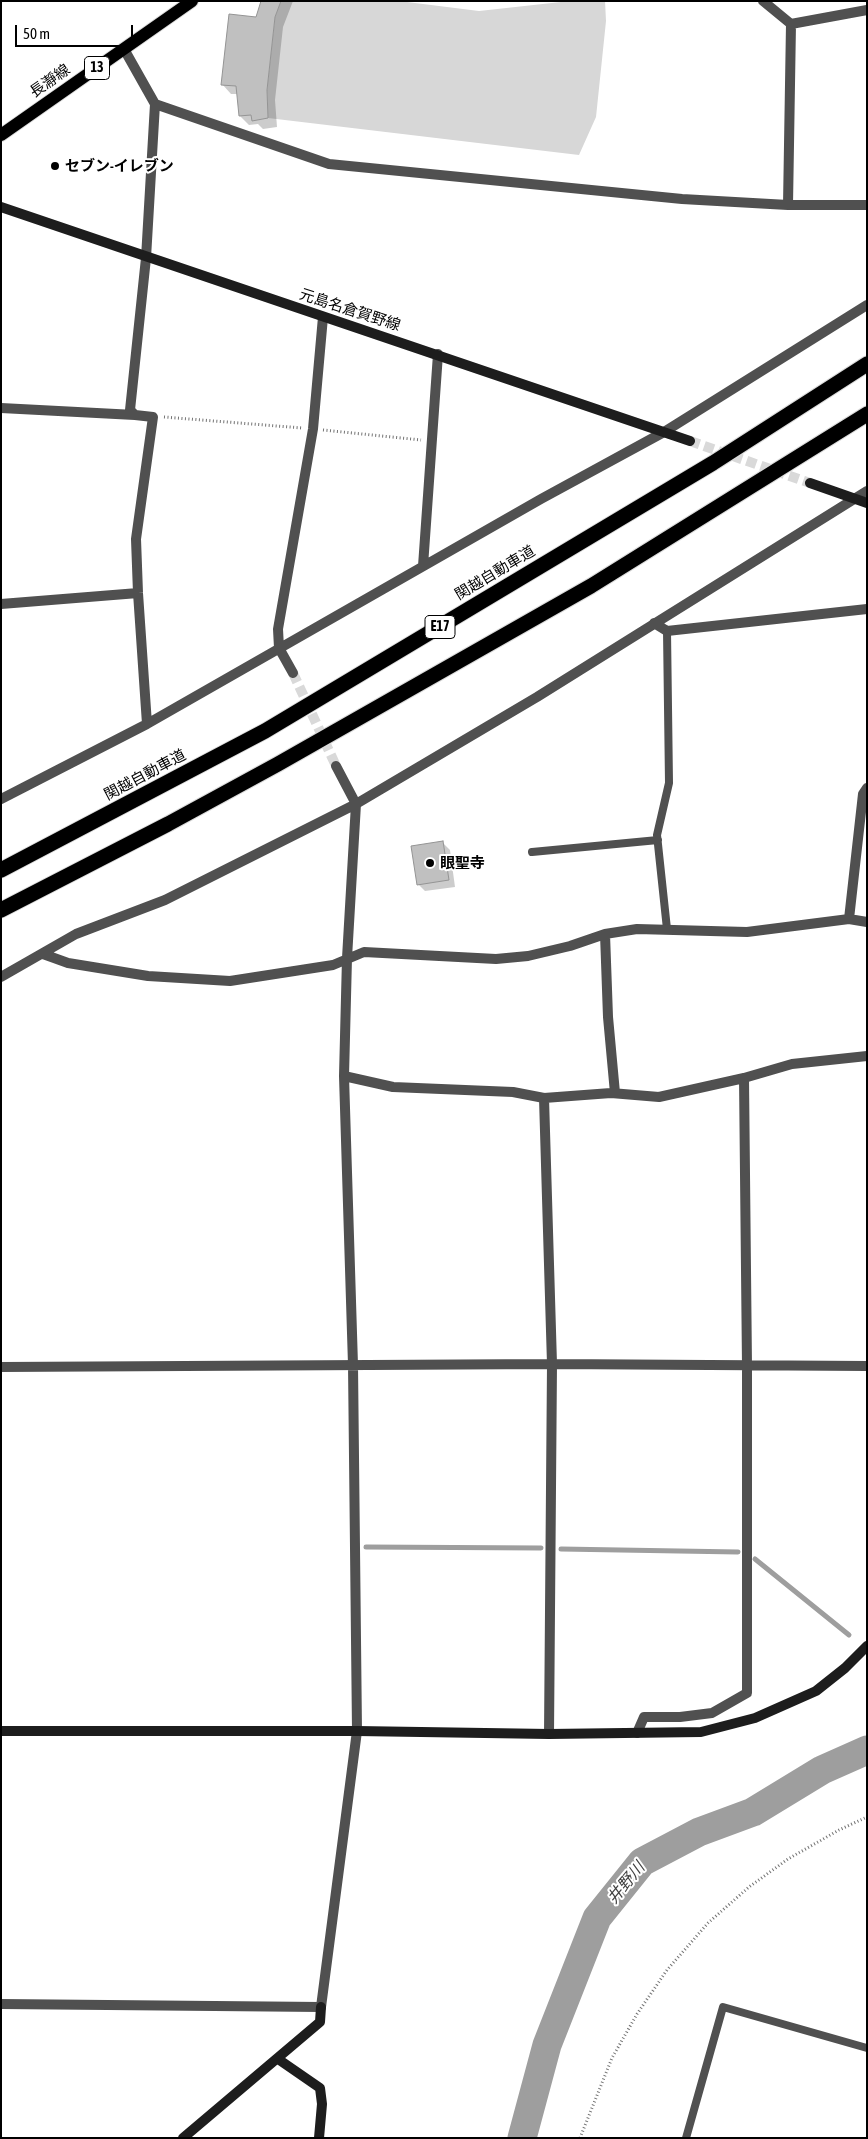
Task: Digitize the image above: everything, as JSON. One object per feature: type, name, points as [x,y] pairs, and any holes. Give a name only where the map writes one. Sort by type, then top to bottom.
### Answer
[{"type":"highway","name":"関越自動車道","points":[[1,870],[265,731],[713,463],[867,364]]},
{"type":"highway","name":"E17","points":[[1,910],[168,824],[278,764],[591,586],[867,414]]},
{"type":"main road","name":"長瀞線","points":[[1,135],[192,1]]},
{"type":"street","points":[[763,1],[790,24]]},
{"type":"street","points":[[790,24],[867,10]]},
{"type":"street","points":[[788,205],[790,24]]},
{"type":"street","points":[[124,49],[154,104],[146,258],[130,410],[135,415]]},
{"type":"street","points":[[154,104],[329,164],[682,199],[788,205],[867,205]]},
{"type":"street","name":"元島名倉賀野線","points":[[1,207],[146,258],[438,354],[690,441]]},
{"type":"street","points":[[1,799],[147,724],[423,566],[664,432],[867,305]]},
{"type":"street","points":[[292,673],[279,648],[278,629],[313,429],[322,317]]},
{"type":"street","points":[[423,566],[438,354]]},
{"type":"street","points":[[1,408],[135,415],[153,418],[136,539],[147,724]]},
{"type":"street","points":[[810,482],[867,502]]},
{"type":"street","points":[[1,977],[76,934],[166,900],[356,804],[537,697],[867,491]]},
{"type":"street","points":[[1,604],[138,593]]},
{"type":"street","points":[[654,623],[667,631],[867,609]]},
{"type":"street","points":[[183,2138],[320,2022],[357,1731],[354,1366],[344,1076],[347,958],[356,804],[336,766]]},
{"type":"street","points":[[849,919],[863,794],[867,788]]},
{"type":"street","points":[[43,954],[68,963],[148,976],[230,981],[333,965],[364,952],[496,958],[528,956],[570,946],[605,934],[637,929],[747,932],[849,919],[867,922]]},
{"type":"street","points":[[605,934],[608,1018],[614,1093]]},
{"type":"street","points":[[344,1076],[393,1086],[514,1092],[544,1098],[614,1093],[659,1097],[744,1078],[792,1064],[867,1056]]},
{"type":"street","points":[[637,1733],[644,1717],[680,1717],[712,1713],[747,1694],[748,1366],[744,1078]]},
{"type":"street","points":[[544,1098],[552,1364],[549,1734]]},
{"type":"street","points":[[1,1367],[552,1364],[867,1366]]},
{"type":"street","points":[[1,1731],[357,1731],[549,1734],[701,1732],[755,1718],[816,1692],[845,1668],[867,1646]]},
{"type":"street","points":[[1,2004],[321,2007]]},
{"type":"street","points":[[278,2059],[320,2088],[322,2104],[319,2138]]},
{"type":"lane","points":[[667,631],[669,782],[657,835],[667,929]]},
{"type":"lane","points":[[532,852],[658,840]]},
{"type":"lane","points":[[686,2138],[723,2007],[867,2048]]},
{"type":"path","points":[[153,418],[175,416],[432,441]]},
{"type":"path","points":[[580,2138],[612,2058],[637,2014],[667,1970],[690,1943],[749,1887],[788,1859],[839,1830],[867,1817]]},
{"type":"shaded area","points":[[281,1],[399,1],[479,11],[570,1],[605,1],[606,21],[596,117],[579,155],[268,118],[267,90],[275,17]]},
{"type":"building","points":[[261,1],[281,1],[275,17],[267,90],[268,118],[252,121],[251,115],[239,116],[236,86],[221,85],[229,14],[256,17]]},
{"type":"building","name":"眼聖寺","points":[[443,841],[449,880],[417,885],[411,846]]},
{"type":"waterway","points":[[366,1547],[541,1548]]},
{"type":"waterway","points":[[561,1549],[738,1552]]},
{"type":"waterway","points":[[755,1559],[849,1635]]},
{"type":"waterway","name":"井野川","points":[[522,2138],[547,2045],[597,1918],[642,1862],[699,1832],[753,1812],[822,1770],[867,1750]]},
{"type":"tunnel","points":[[690,441],[810,483]]},
{"type":"tunnel","points":[[293,673],[336,766]]},
{"type":"place","name":"セブン-イレブン","points":[[55,166]]},
{"type":"place","name":"眼聖寺","points":[[430,863]]}]
